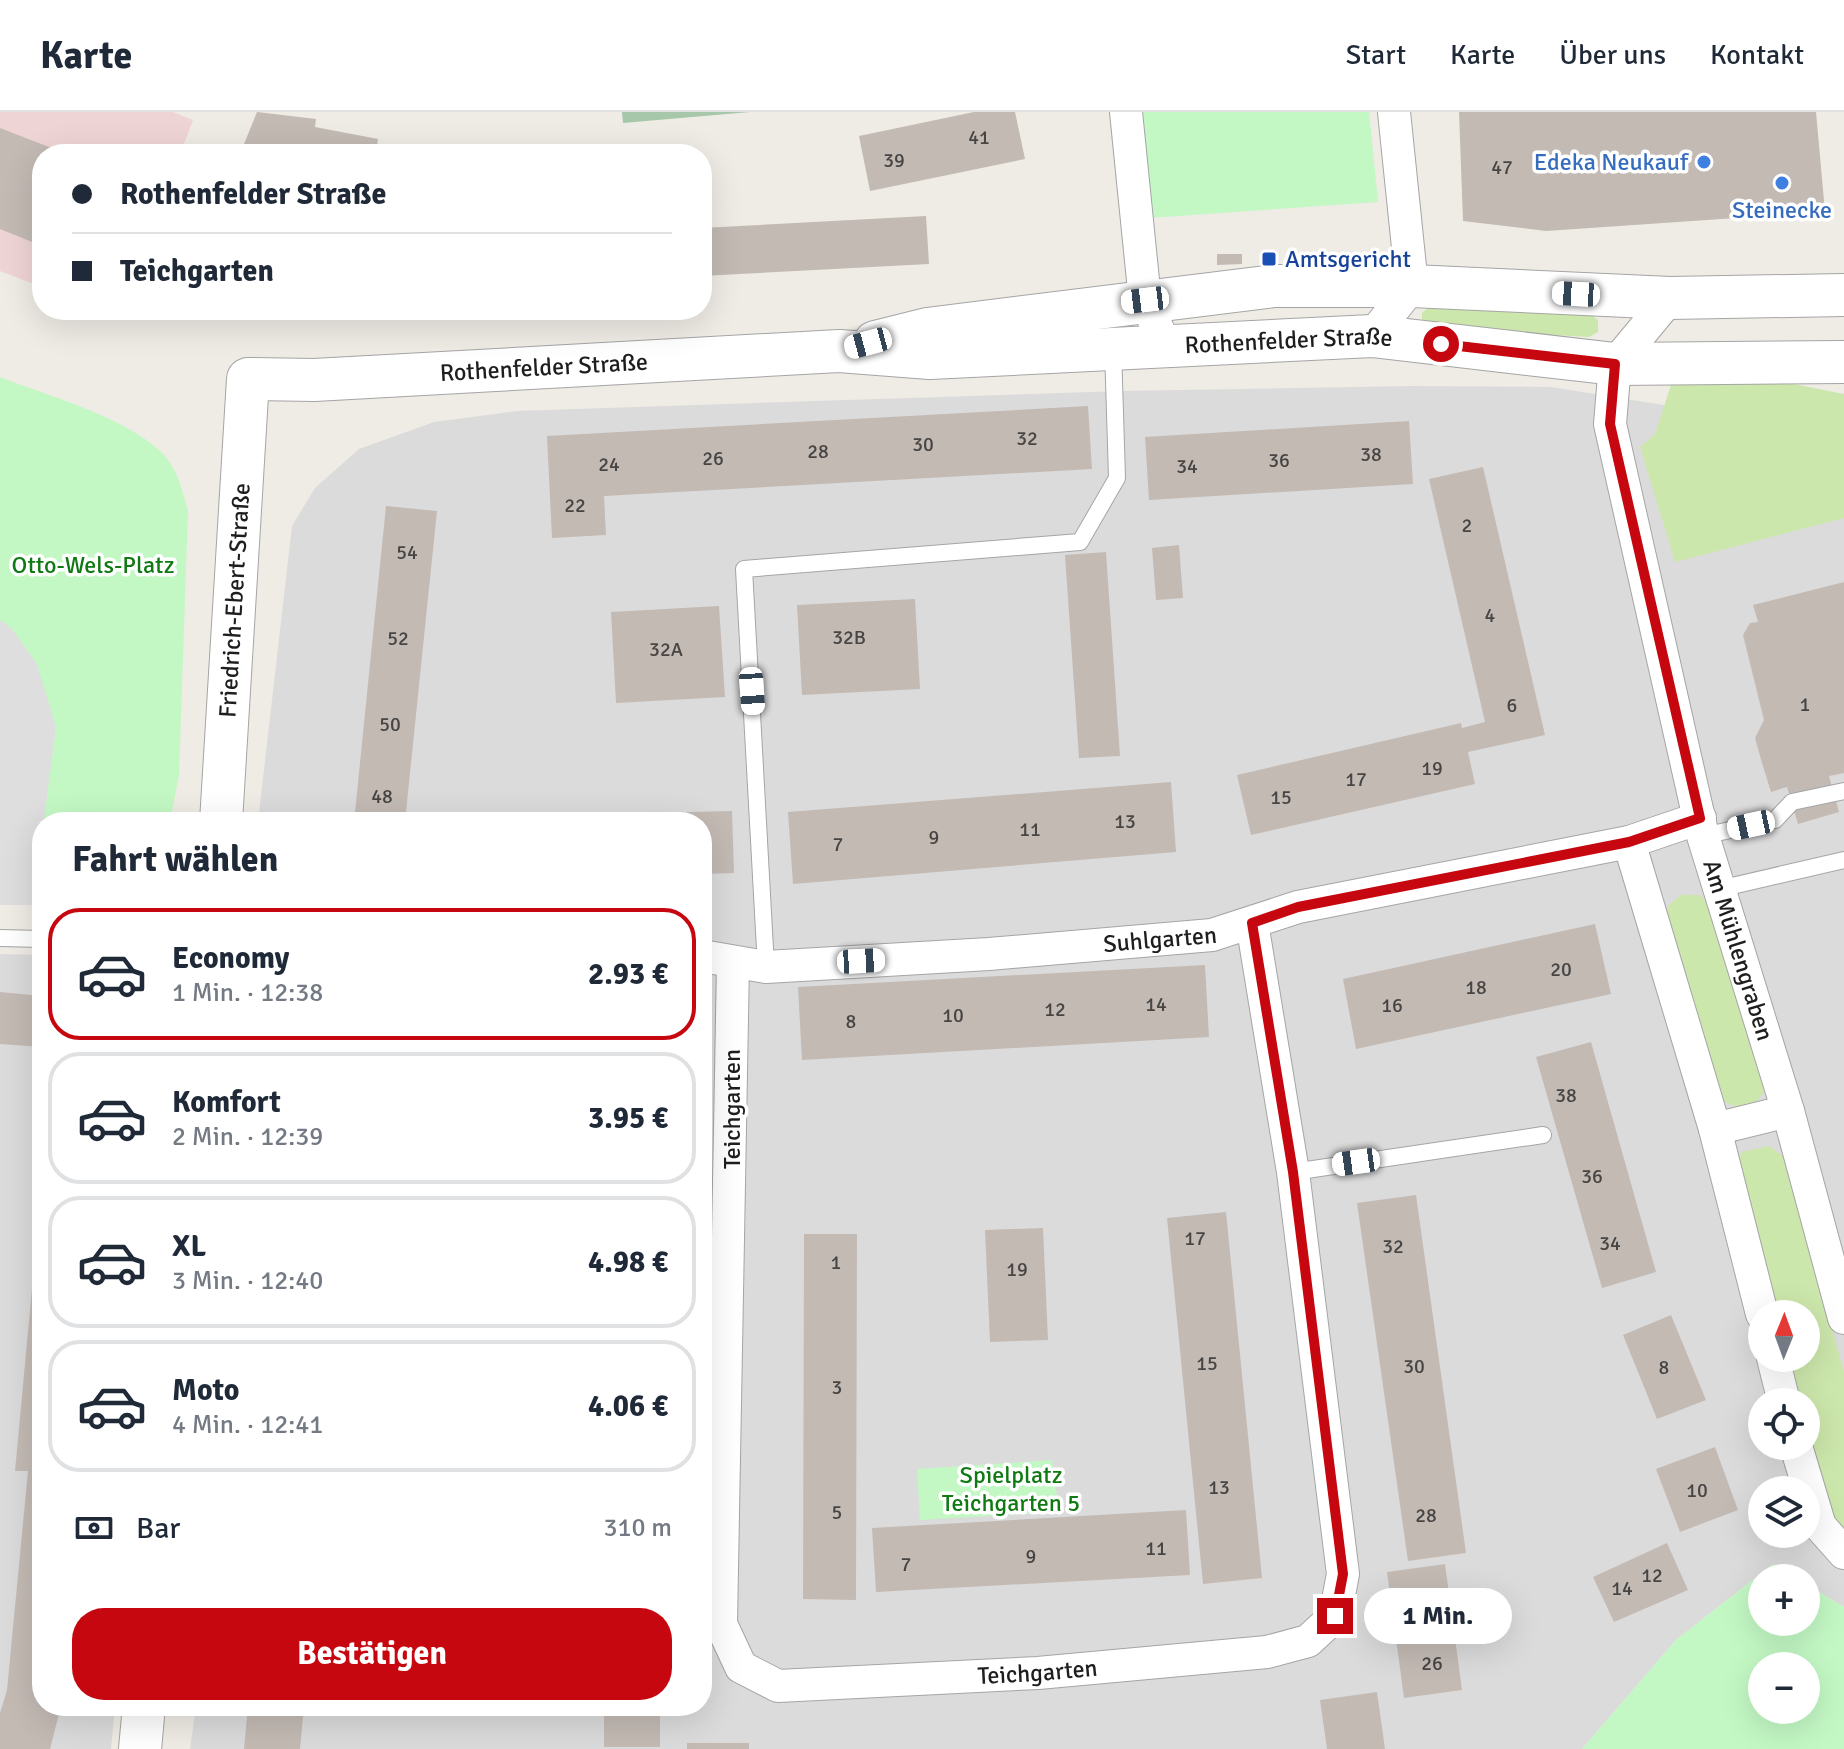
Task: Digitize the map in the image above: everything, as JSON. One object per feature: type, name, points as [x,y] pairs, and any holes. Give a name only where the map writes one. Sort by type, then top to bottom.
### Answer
[{"type":"street","name":"Rothenfelder Straße","points":[[1126,112],[1145,300],[1164,343]]},
{"type":"street","points":[[1372,336],[1412,286],[1394,112]]},
{"type":"street","name":"Rothenfelder Straße","points":[[839,351],[927,329],[1274,286],[1412,286],[1670,298],[1844,295]]},
{"type":"street","points":[[1802,296],[1844,287]]},
{"type":"street","points":[[1615,364],[1670,298]]},
{"type":"street","name":"Rothenfelder Straße","points":[[248,379],[314,380],[839,351],[930,358],[1164,343],[1372,336],[1615,364],[1844,362]]},
{"type":"street","name":"Am Mühlengraben","points":[[1615,364],[1610,424],[1701,827],[1788,1111],[1843,1310]]},
{"type":"street","points":[[1793,364],[1844,376]]},
{"type":"street","name":"Friedrich-Ebert-Straße","points":[[222,812],[248,379]]},
{"type":"street","name":"Suhlgarten","points":[[712,958],[766,967],[989,954],[1212,935],[1298,907],[1701,827]]},
{"type":"street","points":[[1629,842],[1715,1129],[1758,1300]]},
{"type":"street","name":"Teichgarten","points":[[733,963],[721,1624],[741,1667],[778,1686],[1038,1673],[1267,1652],[1308,1641],[1335,1616],[1343,1574],[1293,1172],[1252,923]]},
{"type":"street","points":[[1715,1129],[1788,1111]]},
{"type":"street","points":[[1800,1460],[1820,1526],[1844,1553]]},
{"type":"street","points":[[140,1749],[143,1716]]},
{"type":"lane","points":[[766,967],[744,569],[1080,542],[1117,478],[1113,346]]},
{"type":"lane","points":[[1701,827],[1775,820],[1792,802],[1844,791]]},
{"type":"lane","points":[[1719,889],[1844,860]]},
{"type":"lane","points":[[0,938],[32,939]]},
{"type":"lane","points":[[1293,1172],[1543,1135]]},
{"type":"shaded area","points":[[0,112],[173,112],[193,120],[184,144],[32,144],[32,283],[0,271]]},
{"type":"shaded area","points":[[1551,387],[1776,423],[1844,438],[1844,1607],[1820,1592],[1820,1564],[1748,1564],[1748,1584],[1676,1640],[1582,1749],[190,1749],[195,1716],[712,1716],[712,812],[259,812],[292,526],[315,488],[359,449],[434,422],[517,411],[1120,391]]},
{"type":"shaded area","points":[[0,620],[12,629],[37,664],[56,727],[45,812],[32,812],[32,905],[0,905]]},
{"type":"shaded area","points":[[0,954],[32,955],[32,1716],[114,1716],[111,1749],[0,1749]]},
{"type":"green space","points":[[622,112],[750,112],[623,123]]},
{"type":"green space","points":[[1142,112],[1369,112],[1378,202],[1149,218]]},
{"type":"green space","points":[[1430,306],[1590,314],[1598,320],[1598,332],[1589,337],[1427,328],[1422,322],[1422,313]]},
{"type":"green space","points":[[1674,376],[1788,383],[1844,394],[1844,518],[1675,562],[1640,447],[1655,434]]},
{"type":"green space","name":"Otto-Wels-Platz","points":[[0,377],[124,426],[159,450],[178,478],[188,511],[179,775],[172,812],[44,812],[56,727],[12,629],[0,620]]},
{"type":"green space","points":[[1681,895],[1699,895],[1713,907],[1766,1089],[1749,1106],[1730,1104],[1715,1095],[1664,919],[1669,905]]},
{"type":"green space","points":[[1769,1146],[1783,1156],[1844,1372],[1844,1535],[1827,1504],[1812,1460],[1820,1460],[1820,1388],[1792,1388],[1788,1372],[1820,1372],[1820,1300],[1769,1300],[1734,1168],[1742,1152]]},
{"type":"green space","name":"Spielplatz Teichgarten 5","points":[[1052,1460],[1059,1512],[920,1520],[917,1469]]},
{"type":"green space","points":[[1748,1584],[1748,1636],[1820,1636],[1820,1592],[1844,1607],[1844,1749],[1582,1749],[1676,1640]]},
{"type":"building","points":[[257,112],[316,119],[315,127],[378,139],[377,144],[244,144]]},
{"type":"building","points":[[974,112],[1015,112],[1025,159],[870,191],[859,136]]},
{"type":"building","name":"Edeka Neukauf","points":[[1459,112],[1816,112],[1825,212],[1546,231],[1463,221]]},
{"type":"building","points":[[0,128],[41,144],[32,144],[32,242],[0,229]]},
{"type":"building","points":[[926,216],[929,264],[712,275],[712,227]]},
{"type":"building","points":[[1217,254],[1242,254],[1242,264],[1217,265]]},
{"type":"building","points":[[1088,406],[1092,469],[604,496],[606,535],[552,538],[547,436]]},
{"type":"building","points":[[1409,421],[1413,484],[1149,500],[1145,437]]},
{"type":"building","points":[[1483,467],[1545,735],[1468,752],[1475,784],[1251,835],[1237,775],[1461,723],[1462,728],[1485,722],[1429,479]]},
{"type":"building","points":[[386,506],[437,511],[406,812],[355,812]]},
{"type":"building","points":[[1179,545],[1183,598],[1156,600],[1152,548]]},
{"type":"building","points":[[1106,552],[1120,756],[1079,758],[1065,555]]},
{"type":"building","points":[[1844,582],[1844,773],[1829,776],[1839,812],[1798,824],[1787,787],[1771,792],[1762,763],[1755,738],[1764,720],[1743,635],[1750,623],[1758,622],[1753,605]]},
{"type":"building","points":[[915,599],[920,689],[802,695],[797,605]]},
{"type":"building","points":[[719,606],[725,697],[616,703],[611,612]]},
{"type":"building","points":[[1171,782],[1176,852],[793,884],[788,812]]},
{"type":"building","points":[[732,811],[734,873],[712,874],[712,812],[689,812]]},
{"type":"building","points":[[1595,924],[1611,994],[1356,1049],[1343,979]]},
{"type":"building","points":[[1205,965],[1209,1037],[802,1060],[798,987]]},
{"type":"building","points":[[0,992],[32,995],[32,1046],[0,1044]]},
{"type":"building","points":[[1591,1042],[1656,1272],[1602,1288],[1536,1057]]},
{"type":"building","points":[[1416,1195],[1466,1553],[1408,1561],[1357,1203]]},
{"type":"building","points":[[1226,1212],[1262,1578],[1203,1584],[1167,1218]]},
{"type":"building","points":[[1043,1228],[1048,1340],[990,1342],[985,1230]]},
{"type":"building","points":[[804,1234],[857,1234],[856,1600],[803,1599]]},
{"type":"building","points":[[32,1289],[32,1716],[58,1716],[50,1749],[0,1749],[0,1713],[7,1690],[28,1471],[15,1471]]},
{"type":"building","points":[[1671,1315],[1706,1400],[1657,1419],[1623,1335]]},
{"type":"building","points":[[1715,1447],[1738,1510],[1680,1532],[1656,1469]]},
{"type":"building","points":[[1186,1510],[1190,1575],[876,1592],[872,1528]]},
{"type":"building","points":[[1667,1543],[1688,1590],[1614,1622],[1593,1577]]},
{"type":"building","points":[[1445,1564],[1462,1690],[1404,1698],[1387,1572]]},
{"type":"building","points":[[1377,1692],[1385,1749],[1327,1749],[1320,1700]]},
{"type":"building","points":[[247,1716],[303,1716],[300,1749],[244,1749]]},
{"type":"building","points":[[604,1716],[660,1716],[660,1747],[604,1747]]},
{"type":"building","points":[[687,1743],[749,1743],[749,1749],[687,1749]]},
{"type":"place","name":"Edeka Neukauf","points":[[1704,162]]},
{"type":"place","name":"Steinecke","points":[[1782,183]]},
{"type":"place","name":"Amtsgericht","points":[[1269,259]]},
{"type":"route","points":[[1335,1616],[1343,1574],[1293,1172],[1252,923],[1298,907],[1629,842],[1700,818],[1610,424],[1615,364],[1441,344]]}]
